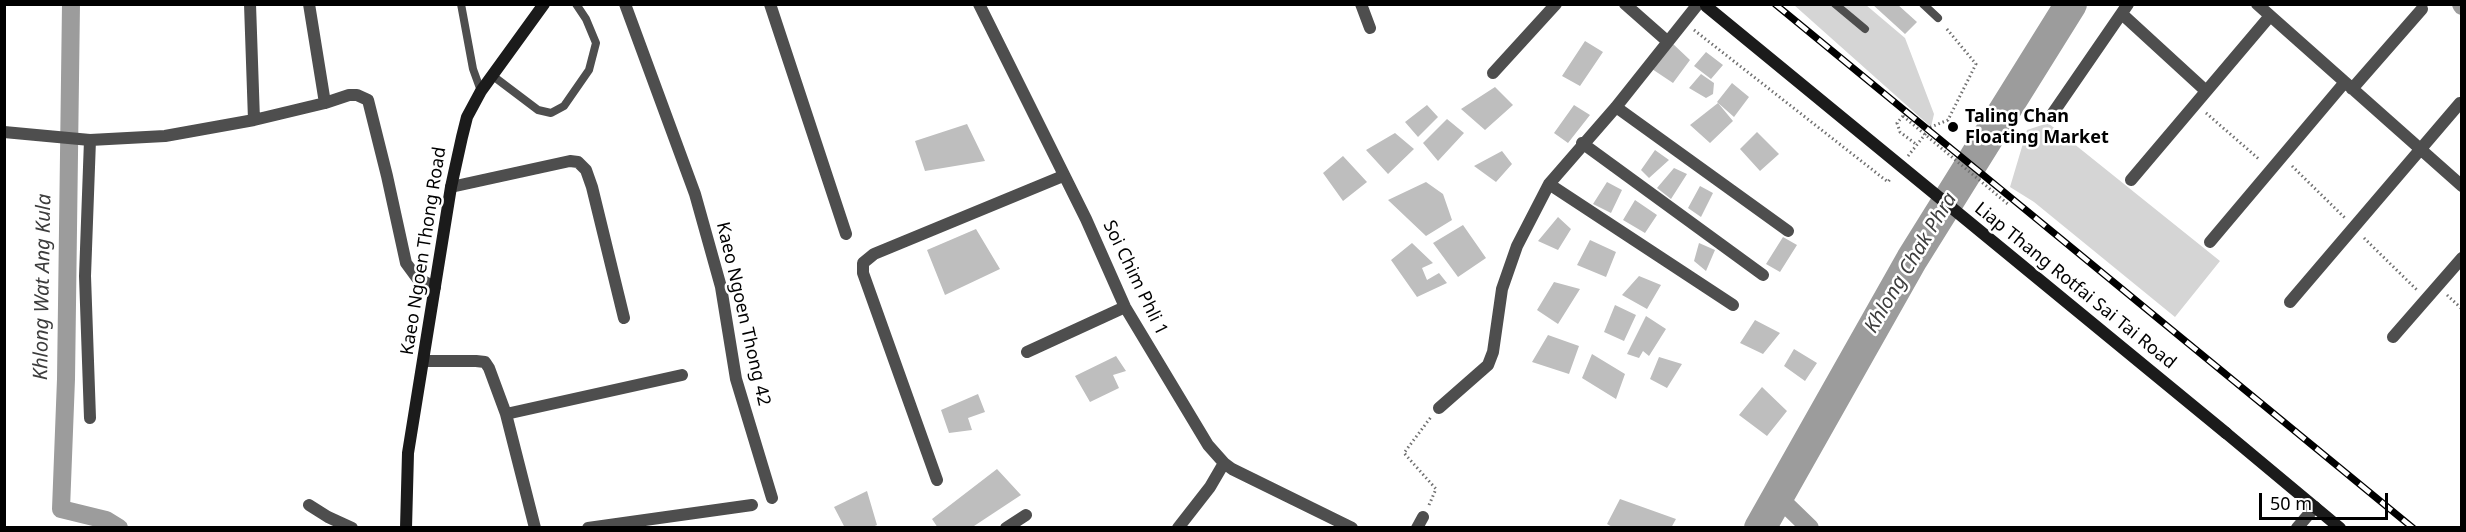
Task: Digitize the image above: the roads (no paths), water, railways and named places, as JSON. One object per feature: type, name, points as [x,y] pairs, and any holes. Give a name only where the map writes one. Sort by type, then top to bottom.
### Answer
[{"type":"main road","name":"Kaeo Ngoen Thong Road","points":[[406,528],[408,453],[451,187],[467,117],[481,91],[544,4]]},
{"type":"main road","name":"Liap Thang Rotfai Sai Tai Road","points":[[1702,5],[2340,528]]},
{"type":"street","points":[[250,4],[254,120]]},
{"type":"street","points":[[309,4],[325,103]]},
{"type":"street","name":"Kaeo Ngoen Thong 42","points":[[625,4],[695,194],[721,287],[736,379],[772,498]]},
{"type":"street","points":[[770,4],[846,234]]},
{"type":"street","name":"Soi Chim Phli 1","points":[[979,4],[1086,219],[1125,308],[1208,445],[1224,463],[1352,528]]},
{"type":"street","points":[[1360,4],[1370,28]]},
{"type":"street","points":[[1493,72],[1556,4]]},
{"type":"street","points":[[1625,4],[1667,41]]},
{"type":"street","points":[[2257,4],[2462,186]]},
{"type":"street","points":[[1439,408],[1488,365],[1493,352],[1502,289],[1517,246],[1549,184],[1616,107],[1683,22],[1702,5]]},
{"type":"street","points":[[2053,113],[2125,9],[2206,91]]},
{"type":"street","points":[[2210,242],[2270,170],[2422,9]]},
{"type":"street","points":[[2131,180],[2270,16]]},
{"type":"street","points":[[4,132],[90,140],[165,136],[254,120],[349,95],[357,95],[368,100],[406,263],[417,278],[435,287]]},
{"type":"street","points":[[2290,302],[2460,103]]},
{"type":"street","points":[[1616,107],[1788,231]]},
{"type":"street","points":[[90,140],[85,276],[90,418]]},
{"type":"street","points":[[1582,144],[1762,274]]},
{"type":"street","points":[[451,187],[570,161],[578,162],[586,170],[592,187],[624,318]]},
{"type":"street","points":[[937,480],[863,273],[863,263],[874,254],[1063,176]]},
{"type":"street","points":[[1549,184],[1733,305]]},
{"type":"street","points":[[2393,337],[2462,258]]},
{"type":"street","points":[[1027,351],[1125,308]]},
{"type":"street","points":[[424,361],[485,362],[493,376],[506,414],[535,528]]},
{"type":"street","points":[[506,414],[682,375]]},
{"type":"street","points":[[1178,528],[1210,487],[1224,463]]},
{"type":"street","points":[[309,505],[328,518],[352,528]]},
{"type":"street","points":[[588,528],[752,505]]},
{"type":"street","points":[[2297,528],[2315,507]]},
{"type":"street","points":[[1006,528],[1026,515]]},
{"type":"lane","points":[[461,4],[473,69],[481,91]]},
{"type":"lane","points":[[493,76],[538,110],[551,113],[564,106],[588,70],[596,43],[586,19],[576,4]]},
{"type":"lane","points":[[1835,4],[1865,29]]},
{"type":"lane","points":[[1923,4],[1938,18]]},
{"type":"waterway","name":"Khlong Wat Ang Kula","points":[[71,4],[66,379],[61,509],[106,520],[119,528]]},
{"type":"waterway","name":"Khlong Chak Phra","points":[[1760,528],[1912,259],[2071,4]]},
{"type":"waterway","points":[[1778,497],[1810,528]]},
{"type":"railway","points":[[1775,4],[2413,528]]},
{"type":"place","name":"Taling Chan Floating Market","points":[[1953,127]]}]
